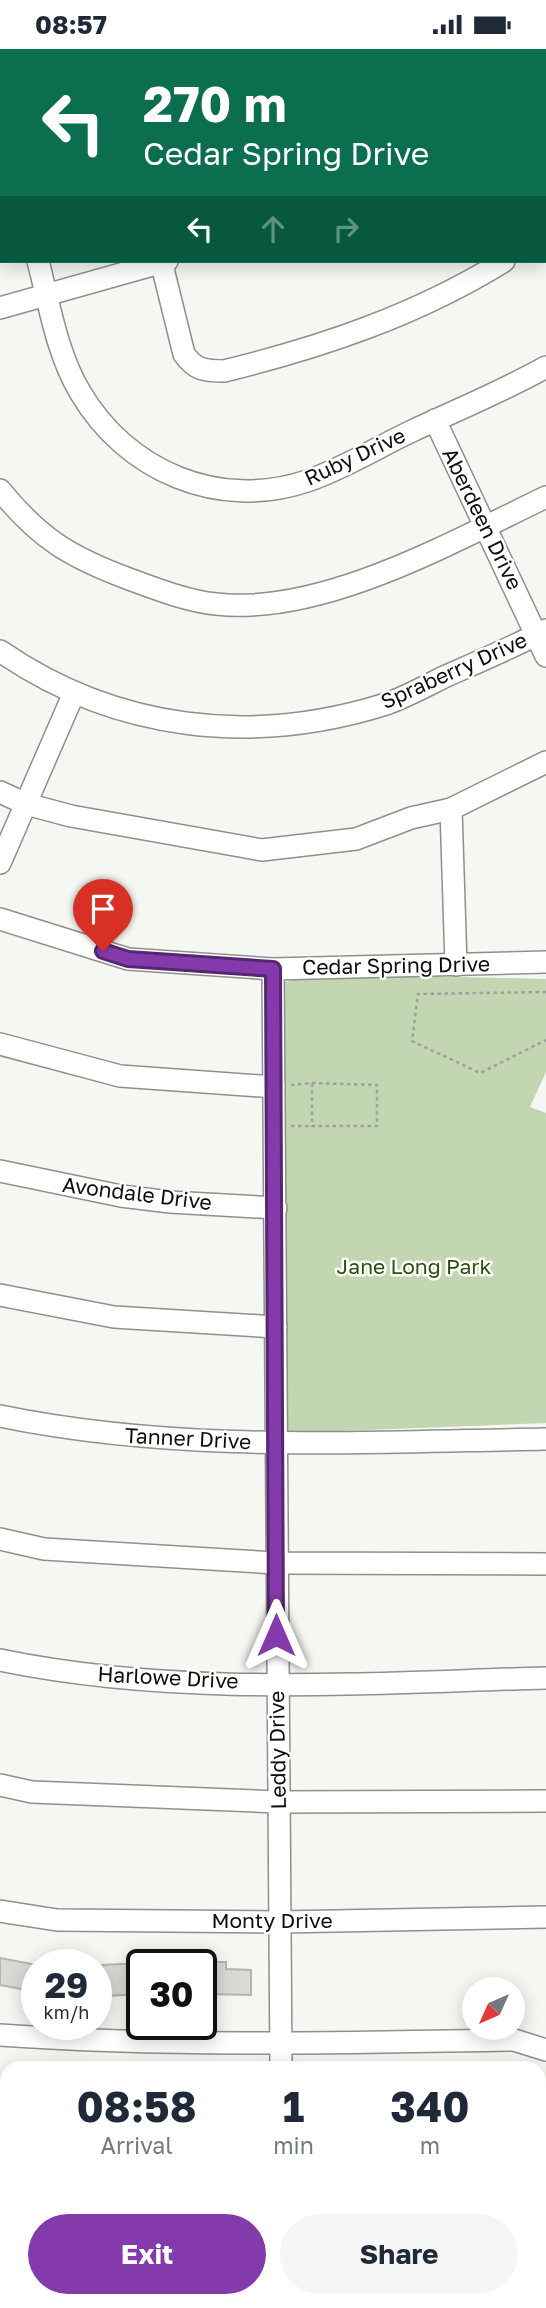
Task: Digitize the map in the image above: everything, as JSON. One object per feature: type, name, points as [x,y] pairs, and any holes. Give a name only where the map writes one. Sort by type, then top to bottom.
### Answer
[{"type":"street","name":"Ruby Drive","points":[[39,263],[70,372],[94,413],[135,455],[157,469],[190,482],[247,491],[281,488],[309,481],[546,367]]},
{"type":"street","points":[[0,308],[156,263]]},
{"type":"street","points":[[163,263],[184,354],[192,367],[207,372],[224,371],[331,343],[403,314],[500,263]]},
{"type":"street","name":"Aberdeen Drive","points":[[435,420],[486,526],[542,632],[546,656]]},
{"type":"street","points":[[0,490],[22,518],[62,551],[157,589],[215,604],[259,605],[315,596],[417,558],[546,497]]},
{"type":"street","name":"Spraberry Drive","points":[[0,651],[74,693],[133,713],[230,729],[301,724],[388,703],[542,632]]},
{"type":"street","points":[[0,863],[74,693]]},
{"type":"street","points":[[0,792],[26,804],[84,819],[262,850],[356,839],[411,818],[451,809],[546,762]]},
{"type":"street","points":[[451,809],[456,965]]},
{"type":"street","name":"Cedar Spring Drive","points":[[0,919],[128,959],[273,969],[546,962]]},
{"type":"street","name":"Leddy Drive","points":[[273,969],[281,2061]]},
{"type":"street","points":[[0,1044],[120,1076],[274,1087]]},
{"type":"street","name":"Avondale Drive","points":[[0,1171],[121,1196],[170,1202],[276,1208]]},
{"type":"street","points":[[0,1295],[114,1317],[275,1327]]},
{"type":"street","name":"Tanner Drive","points":[[0,1416],[113,1434],[275,1444],[546,1439]]},
{"type":"street","points":[[0,1539],[44,1549],[276,1563],[546,1564]]},
{"type":"street","name":"Harlowe Drive","points":[[0,1660],[140,1679],[277,1684],[546,1678]]},
{"type":"street","points":[[0,1785],[32,1792],[278,1802],[546,1801]]},
{"type":"street","name":"Monty Drive","points":[[0,1911],[45,1920],[280,1922],[546,1917]]},
{"type":"street","points":[[0,2035],[73,2040],[281,2043],[514,2040],[546,2050]]},
{"type":"path","points":[[546,992],[418,994],[412,1041],[480,1073],[546,1040]]},
{"type":"path","points":[[288,1126],[312,1126],[377,1126],[377,1085],[312,1083],[312,1126]]},
{"type":"green space","name":"Jane Long Park","points":[[381,975],[546,979],[546,1072],[530,1107],[546,1113],[546,1423],[287,1433],[281,991],[285,982],[295,979]]},
{"type":"building","points":[[0,1958],[21,1962],[21,1989],[0,1985]]},
{"type":"building","points":[[217,1962],[226,1962],[226,1969],[251,1970],[251,1995],[217,1994]]},
{"type":"building","points":[[112,1964],[126,1964],[126,1995],[112,1996]]},
{"type":"route","points":[[103,951],[128,959],[273,969],[276,1635]]}]
